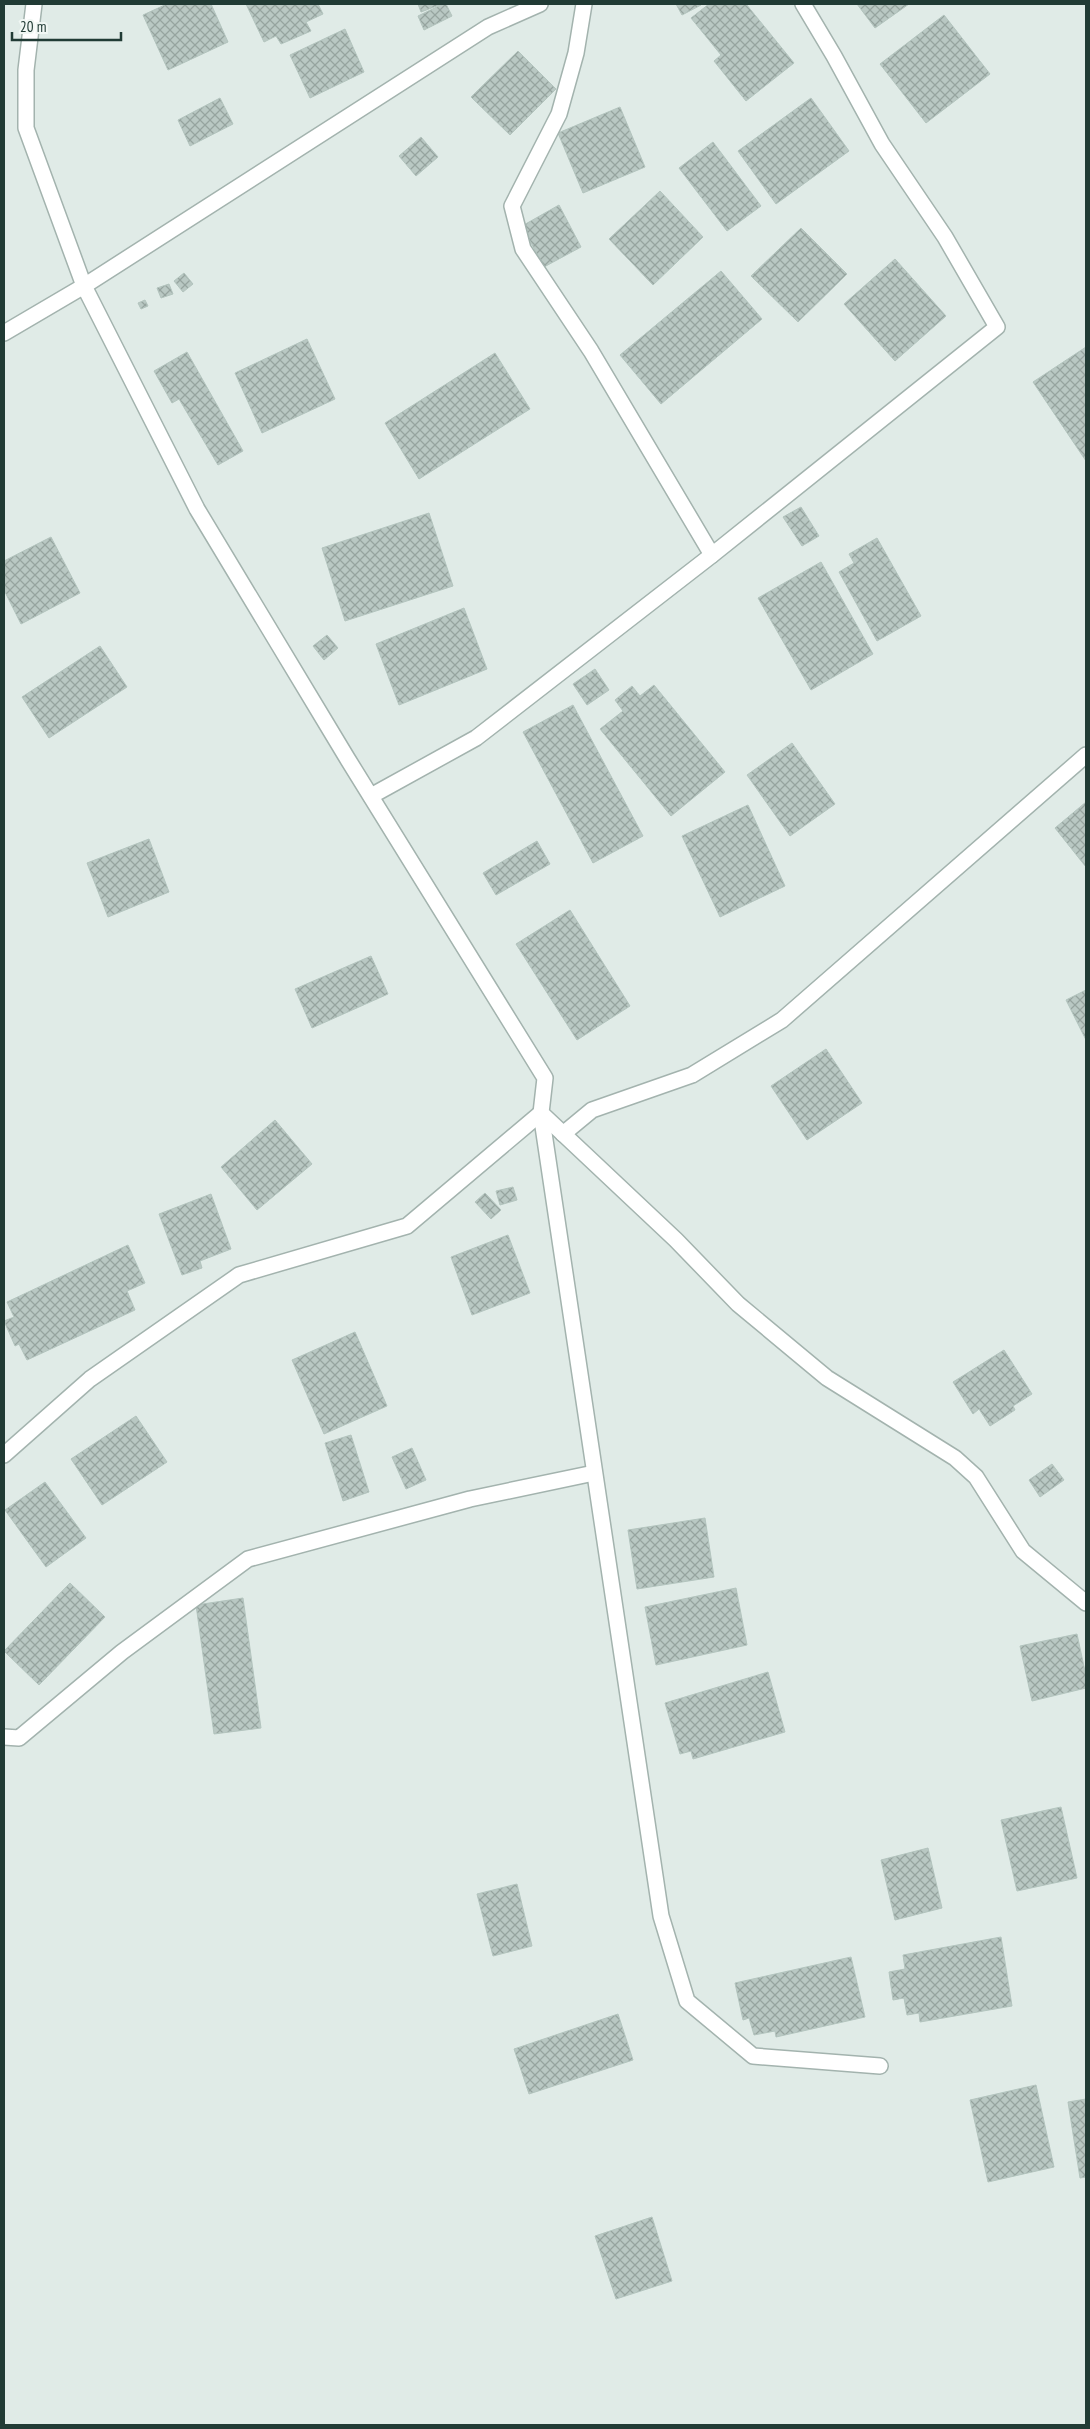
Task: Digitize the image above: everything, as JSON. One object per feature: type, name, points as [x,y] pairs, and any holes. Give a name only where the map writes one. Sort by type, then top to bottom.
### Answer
[{"type":"street","points":[[34,4],[26,70],[26,128],[84,286],[197,509],[545,1078],[541,1112],[661,1916],[687,2001],[753,2056],[880,2066]]},
{"type":"street","points":[[4,333],[84,286],[488,28],[540,4]]},
{"type":"street","points":[[584,4],[576,53],[559,114],[512,206],[523,249],[596,359],[712,555]]},
{"type":"street","points":[[371,796],[476,738],[712,555],[998,327],[945,237],[882,144],[803,4]]},
{"type":"street","points":[[563,1134],[592,1110],[692,1075],[782,1020],[1086,755]]},
{"type":"street","points":[[541,1112],[676,1240],[738,1304],[827,1378],[955,1458],[976,1477],[1023,1551],[1086,1603]]},
{"type":"street","points":[[4,1455],[90,1379],[239,1275],[407,1226],[541,1112]]},
{"type":"street","points":[[4,1737],[19,1738],[122,1652],[248,1559],[470,1499],[594,1473]]},
{"type":"building","points":[[167,4],[211,4],[228,42],[168,70],[143,15]]},
{"type":"building","points":[[246,4],[318,4],[323,14],[306,22],[311,31],[281,44],[276,36],[264,42]]},
{"type":"building","points":[[418,4],[442,4],[421,12]]},
{"type":"building","points":[[446,4],[452,16],[424,30],[418,16]]},
{"type":"building","points":[[676,4],[700,4],[701,5],[682,15]]},
{"type":"building","points":[[709,4],[746,4],[794,63],[746,101],[714,61],[721,55],[691,18]]},
{"type":"building","points":[[857,4],[909,4],[875,28]]},
{"type":"building","points":[[944,15],[990,74],[926,123],[880,64]]},
{"type":"building","points":[[345,29],[364,72],[310,98],[290,55]]},
{"type":"building","points":[[518,51],[556,89],[510,135],[471,97]]},
{"type":"building","points":[[220,98],[233,124],[190,146],[178,120]]},
{"type":"building","points":[[811,98],[849,151],[776,204],[738,151]]},
{"type":"building","points":[[620,107],[645,167],[583,193],[558,133]]},
{"type":"building","points":[[421,137],[438,157],[416,176],[399,156]]},
{"type":"building","points":[[713,142],[761,206],[727,231],[679,168]]},
{"type":"building","points":[[660,191],[703,237],[653,285],[609,239]]},
{"type":"building","points":[[559,205],[581,247],[544,267],[522,226]]},
{"type":"building","points":[[801,228],[847,274],[798,322],[751,276]]},
{"type":"building","points":[[895,259],[946,316],[895,361],[844,304]]},
{"type":"building","points":[[721,271],[762,319],[661,404],[620,355]]},
{"type":"building","points":[[184,273],[193,284],[183,292],[174,281]]},
{"type":"building","points":[[169,284],[173,294],[161,298],[157,288]]},
{"type":"building","points":[[145,300],[148,306],[141,309],[138,303]]},
{"type":"building","points":[[307,339],[335,399],[262,433],[235,373]]},
{"type":"building","points":[[1086,347],[1086,461],[1033,382]]},
{"type":"building","points":[[187,352],[243,451],[218,465],[179,399],[172,403],[154,371]]},
{"type":"building","points":[[495,353],[530,409],[419,479],[385,423]]},
{"type":"building","points":[[801,507],[819,536],[802,546],[783,517]]},
{"type":"building","points":[[429,513],[453,586],[345,621],[322,548]]},
{"type":"building","points":[[51,537],[80,593],[21,624],[4,590],[4,561]]},
{"type":"building","points":[[877,538],[921,616],[877,641],[839,572],[854,563],[849,554]]},
{"type":"building","points":[[821,562],[873,654],[811,690],[758,598]]},
{"type":"building","points":[[464,608],[487,669],[399,705],[376,644]]},
{"type":"building","points":[[327,635],[338,648],[324,660],[313,646]]},
{"type":"building","points":[[100,646],[127,687],[49,738],[22,697]]},
{"type":"building","points":[[595,669],[609,690],[587,705],[573,684]]},
{"type":"building","points":[[654,685],[725,772],[671,816],[600,729],[623,711],[615,700],[632,686],[640,696]]},
{"type":"building","points":[[573,705],[643,836],[593,863],[523,732]]},
{"type":"building","points":[[792,743],[835,804],[790,836],[747,775]]},
{"type":"building","points":[[1086,802],[1086,867],[1055,828]]},
{"type":"building","points":[[748,805],[785,886],[720,917],[682,836]]},
{"type":"building","points":[[149,839],[169,892],[108,917],[87,863]]},
{"type":"building","points":[[537,841],[550,864],[496,895],[483,873]]},
{"type":"building","points":[[570,910],[630,1006],[577,1040],[516,944]]},
{"type":"building","points":[[371,956],[388,994],[312,1028],[295,989]]},
{"type":"building","points":[[1086,990],[1086,1040],[1066,1000]]},
{"type":"building","points":[[826,1049],[862,1103],[807,1140],[771,1086]]},
{"type":"building","points":[[275,1120],[312,1164],[257,1210],[221,1167]]},
{"type":"building","points":[[513,1187],[517,1200],[500,1205],[496,1191]]},
{"type":"building","points":[[485,1193],[501,1210],[491,1219],[475,1202]]},
{"type":"building","points":[[211,1194],[231,1249],[200,1261],[202,1268],[182,1275],[159,1214]]},
{"type":"building","points":[[508,1235],[530,1293],[472,1315],[451,1257]]},
{"type":"building","points":[[128,1245],[145,1283],[127,1291],[135,1310],[27,1360],[19,1344],[15,1346],[4,1321],[14,1317],[7,1302]]},
{"type":"building","points":[[355,1332],[387,1406],[324,1434],[292,1360]]},
{"type":"building","points":[[1004,1350],[1032,1394],[1013,1406],[1015,1410],[990,1426],[979,1409],[973,1414],[953,1382]]},
{"type":"building","points":[[136,1416],[167,1462],[102,1505],[71,1459]]},
{"type":"building","points":[[351,1435],[369,1492],[343,1501],[325,1443]]},
{"type":"building","points":[[412,1448],[426,1480],[406,1489],[392,1457]]},
{"type":"building","points":[[1052,1464],[1064,1480],[1040,1497],[1029,1480]]},
{"type":"building","points":[[45,1482],[86,1538],[46,1567],[5,1510]]},
{"type":"building","points":[[705,1518],[714,1577],[637,1589],[628,1530]]},
{"type":"building","points":[[70,1583],[105,1617],[39,1685],[4,1651]]},
{"type":"building","points":[[736,1588],[747,1645],[656,1665],[645,1607]]},
{"type":"building","points":[[243,1598],[261,1728],[214,1734],[196,1605]]},
{"type":"building","points":[[1077,1634],[1086,1676],[1086,1688],[1032,1701],[1020,1646]]},
{"type":"building","points":[[768,1672],[785,1732],[693,1759],[691,1751],[680,1754],[665,1703]]},
{"type":"building","points":[[1061,1807],[1077,1878],[1017,1891],[1001,1820]]},
{"type":"building","points":[[928,1848],[942,1908],[895,1920],[881,1860]]},
{"type":"building","points":[[517,1884],[532,1946],[493,1956],[477,1894]]},
{"type":"building","points":[[1001,1937],[1012,2006],[920,2022],[919,2013],[907,2015],[904,1998],[893,2000],[889,1972],[905,1969],[903,1955]]},
{"type":"building","points":[[851,1957],[865,2017],[776,2037],[775,2031],[754,2035],[749,2018],[743,2020],[735,1983]]},
{"type":"building","points":[[618,2014],[633,2060],[529,2094],[514,2049]]},
{"type":"building","points":[[1036,2085],[1054,2167],[988,2182],[970,2100]]},
{"type":"building","points":[[1086,2099],[1086,2177],[1080,2178],[1068,2102]]},
{"type":"building","points":[[652,2217],[672,2281],[616,2299],[595,2236]]}]
